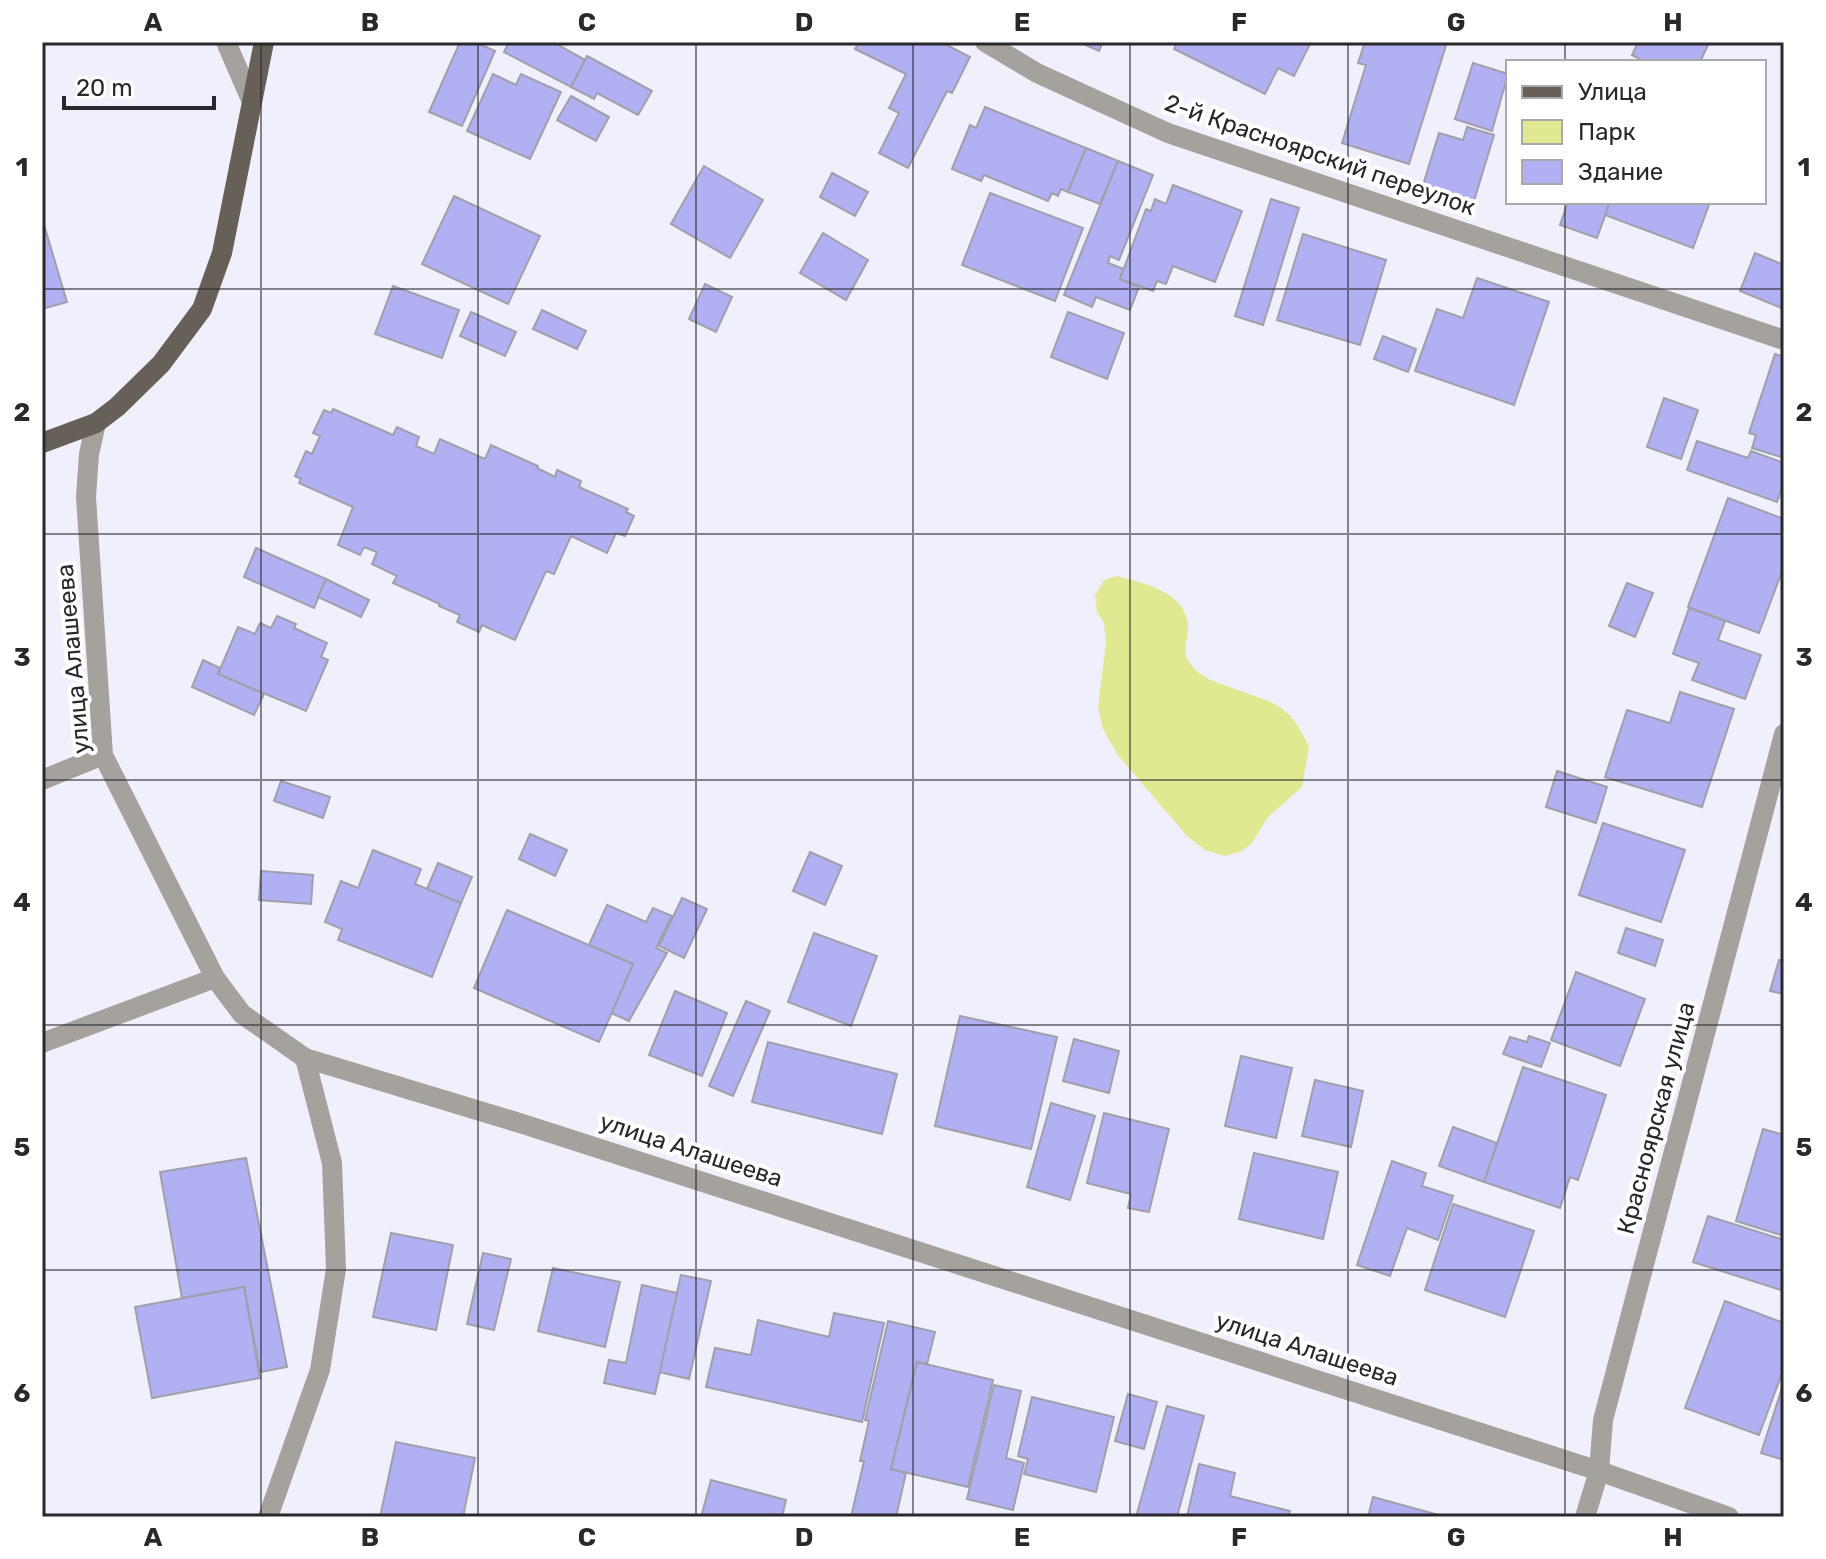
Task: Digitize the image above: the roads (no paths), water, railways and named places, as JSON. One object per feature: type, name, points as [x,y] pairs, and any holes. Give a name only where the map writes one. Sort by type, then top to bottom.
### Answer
[{"type":"main road","points":[[42,443],[96,423],[117,407],[161,364],[202,309],[222,253],[264,42]]},
{"type":"street","points":[[226,42],[252,102]]},
{"type":"street","name":"2-й Красноярский переулок","points":[[985,42],[1037,73],[1168,133],[1784,340]]},
{"type":"street","name":"улица Алашеева","points":[[96,423],[89,454],[86,497],[103,755],[215,978],[242,1014],[305,1058],[541,1130],[1599,1471],[1729,1517]]},
{"type":"street","name":"Красноярская улица","points":[[1585,1517],[1599,1471],[1603,1420],[1784,734]]},
{"type":"street","points":[[42,780],[103,755]]},
{"type":"street","points":[[42,1043],[215,978]]},
{"type":"street","points":[[268,1517],[320,1370],[336,1269],[332,1163],[305,1058]]}]
